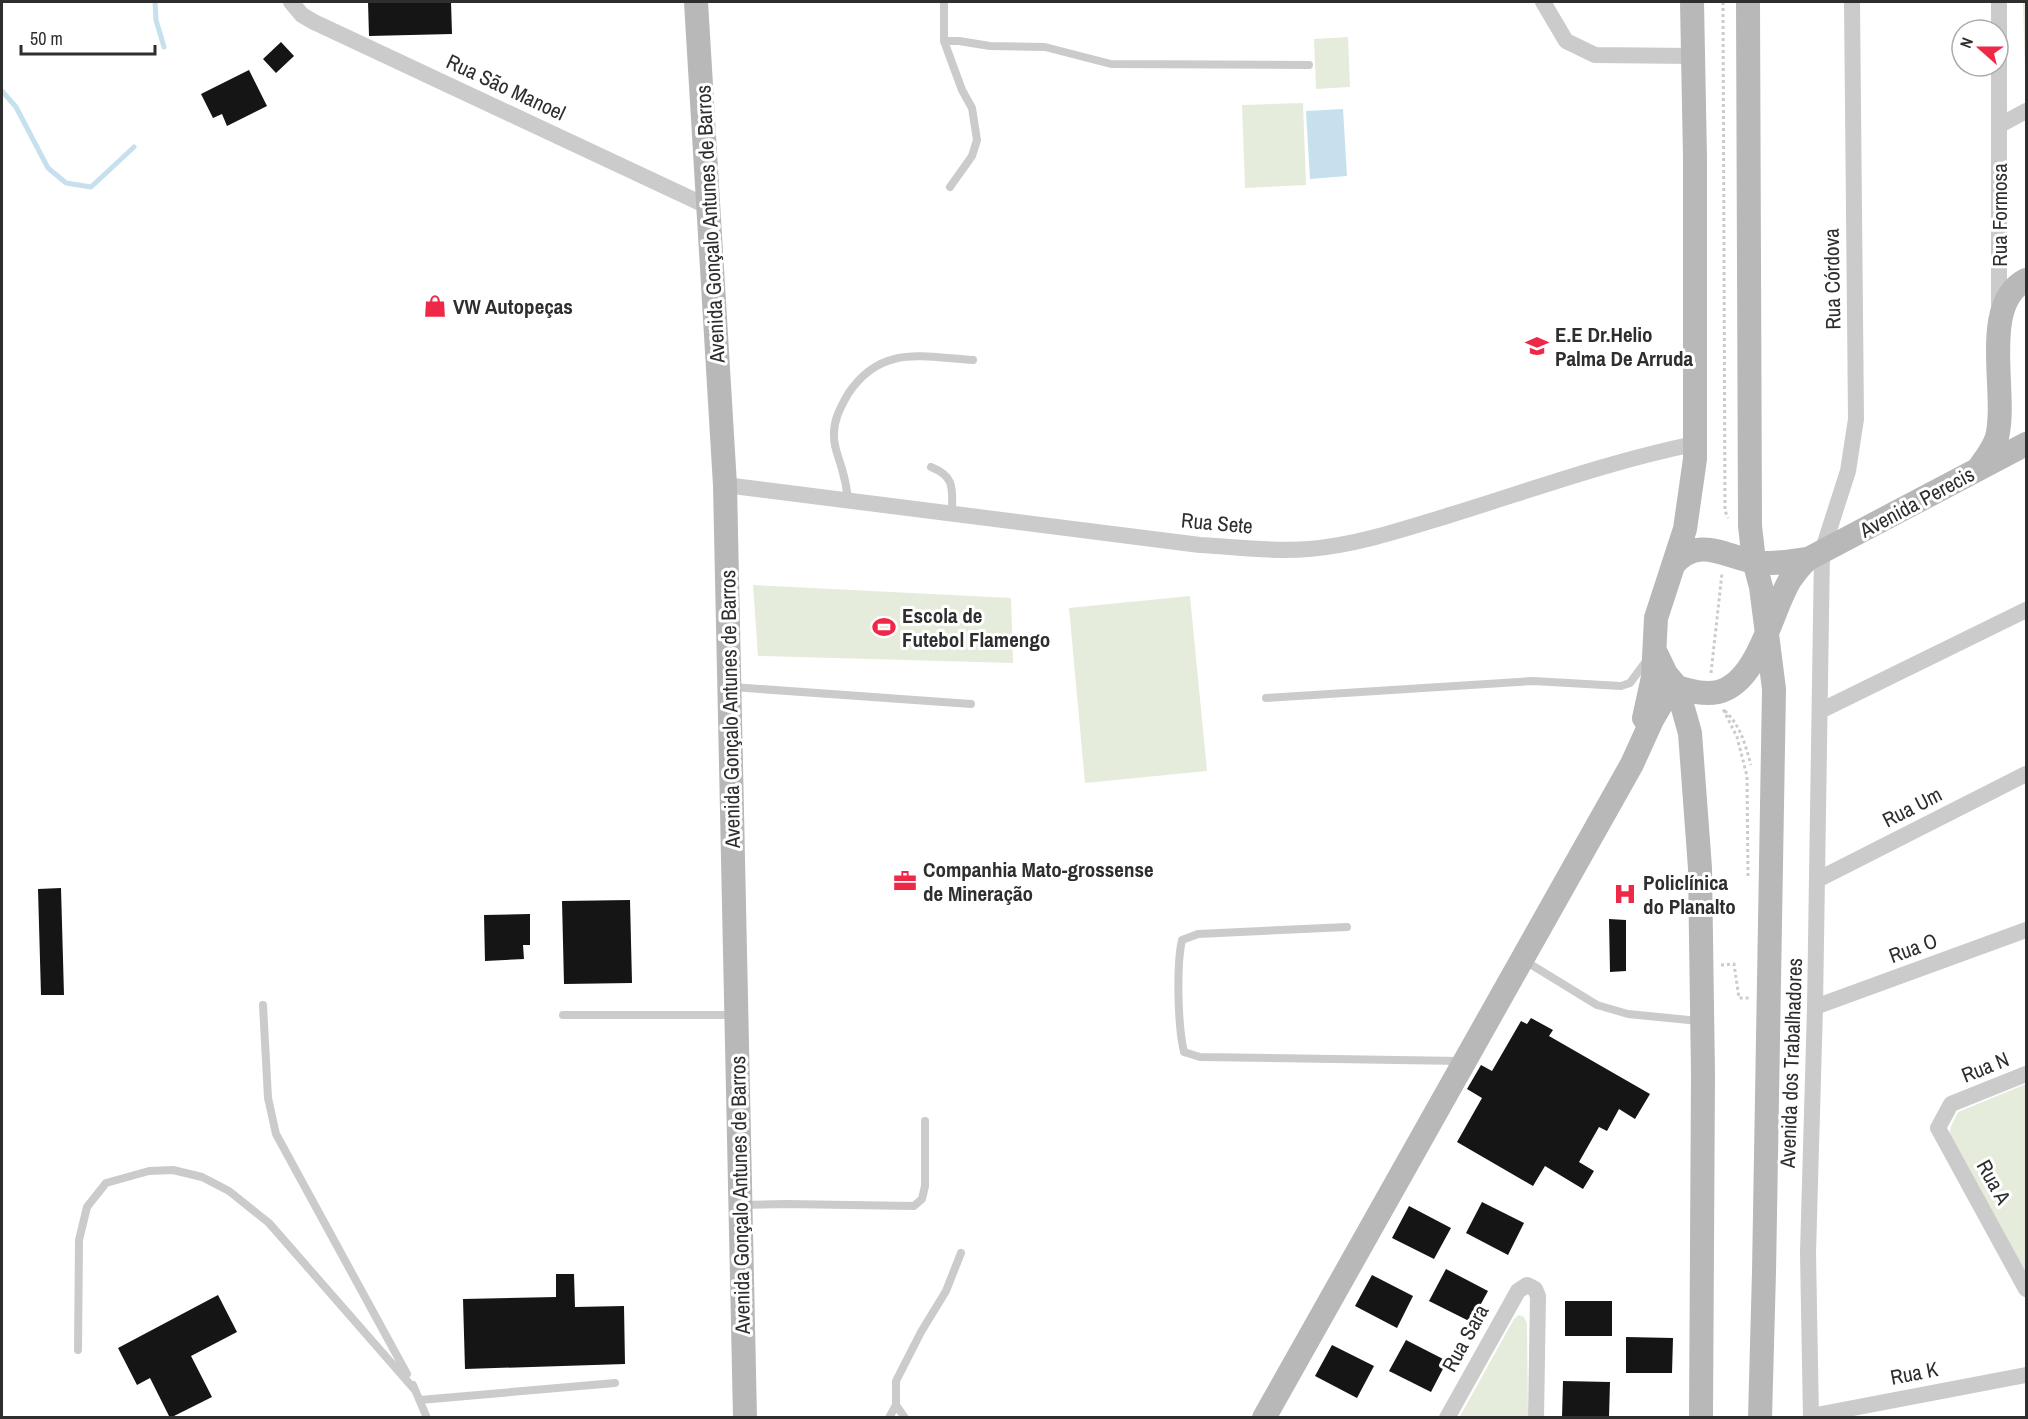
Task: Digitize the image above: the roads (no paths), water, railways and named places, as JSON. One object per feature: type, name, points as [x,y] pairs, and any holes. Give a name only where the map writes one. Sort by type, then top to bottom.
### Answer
[{"type":"main road","name":"Avenida Gonçalo Antunes de Barros","points":[[696,2],[725,485],[745,1418]]},
{"type":"main road","points":[[1632,764],[1651,691],[1657,611],[1685,529],[1695,459],[1695,158],[1692,2]]},
{"type":"main road","points":[[1748,2],[1750,514],[1754,561],[1761,587],[1774,689],[1760,1418]]},
{"type":"main road","points":[[1999,322],[2012,290],[2026,279]]},
{"type":"main road","name":"Rua Formosa","points":[[1976,471],[1991,451],[1998,428],[1999,322]]},
{"type":"main road","points":[[1998,428],[2006,438],[2024,446]]},
{"type":"main road","name":"Avenida Perecis","points":[[1673,565],[1680,558],[1696,550],[1725,552],[1754,561],[1779,563],[1815,556],[2024,446]]},
{"type":"main road","name":"Avenida Perecis","points":[[1675,685],[1709,693],[1725,689],[1739,679],[1768,633],[1790,581],[1815,556]]},
{"type":"main road","points":[[1655,651],[1661,666],[1675,685],[1690,733],[1700,868],[1701,1418]]},
{"type":"main road","points":[[1264,1418],[1632,764],[1652,720],[1675,685]]},
{"type":"street","name":"Rua São Manoel","points":[[291,2],[302,15],[314,22],[709,207]]},
{"type":"street","points":[[1543,2],[1566,41],[1596,55],[1692,56]]},
{"type":"street","name":"Rua Córdova","points":[[1820,711],[1815,556],[1848,471],[1856,419],[1852,2]]},
{"type":"street","name":"Rua Formosa","points":[[1999,2],[1999,322]]},
{"type":"street","points":[[2000,125],[2026,111]]},
{"type":"street","points":[[1999,248],[2010,268],[2026,279]]},
{"type":"street","name":"Rua Sete","points":[[725,485],[1200,545],[1268,550],[1310,549],[1351,543],[1397,531],[1649,454],[1694,444]]},
{"type":"street","points":[[1820,711],[2026,610]]},
{"type":"street","name":"Avenida dos Trabalhadores","points":[[1811,1417],[1808,1252],[1820,711]]},
{"type":"street","name":"Rua Um","points":[[1817,880],[2026,774]]},
{"type":"street","name":"Rua O","points":[[1815,1007],[2026,930]]},
{"type":"street","name":"Rua N","points":[[1938,1128],[1952,1104],[2026,1074]]},
{"type":"street","name":"Rua A","points":[[1938,1128],[2026,1289]]},
{"type":"street","name":"Rua Sara","points":[[1447,1418],[1518,1291],[1527,1285],[1535,1289],[1538,1296],[1536,1418]]},
{"type":"street","name":"Rua K","points":[[1811,1417],[2026,1375]]},
{"type":"lane","points":[[944,2],[944,41],[962,90],[972,108],[977,140],[972,156],[950,187]]},
{"type":"lane","points":[[944,41],[990,46],[1045,47],[1111,64],[1308,65]]},
{"type":"lane","points":[[848,500],[843,469],[833,439],[834,423],[841,406],[857,381],[885,360],[903,356],[973,360]]},
{"type":"lane","points":[[931,467],[948,477],[951,484],[952,513]]},
{"type":"lane","points":[[1266,699],[1533,681],[1621,686],[1630,683],[1655,651]]},
{"type":"lane","points":[[729,687],[971,704]]},
{"type":"lane","points":[[1347,927],[1198,934],[1182,940],[1179,965],[1181,1038],[1184,1052],[1200,1058],[1465,1061]]},
{"type":"lane","points":[[1522,960],[1597,1005],[1628,1014],[1702,1021]]},
{"type":"lane","points":[[263,1005],[268,1098],[276,1134],[428,1418]]},
{"type":"lane","points":[[563,1015],[737,1015]]},
{"type":"lane","points":[[741,1205],[914,1206],[922,1198],[925,1186],[925,1120]]},
{"type":"lane","points":[[78,1350],[79,1240],[87,1206],[106,1183],[149,1172],[173,1170],[202,1177],[229,1191],[269,1223],[415,1390]]},
{"type":"lane","points":[[889,1418],[896,1405],[896,1381],[921,1332],[946,1291],[961,1253]]},
{"type":"lane","points":[[420,1400],[615,1383]]},
{"type":"lane","points":[[896,1405],[905,1418]]},
{"type":"water","points":[[1343,109],[1347,176],[1310,179],[1306,111]]},
{"type":"waterway","points":[[155,2],[156,20],[164,47]]},
{"type":"waterway","points":[[2,91],[16,107],[48,168],[66,183],[91,187],[134,147]]},
{"type":"place","name":"VW Autopeças","points":[[435,306]]},
{"type":"place","name":"E.E Dr.Helio Palma De Arruda","points":[[1537,346]]},
{"type":"place","name":"Escola de Futebol Flamengo","points":[[884,627]]},
{"type":"place","name":"Companhia Mato-grossense de Mineração","points":[[905,881]]},
{"type":"place","name":"Policlínica do Planalto","points":[[1625,894]]}]
